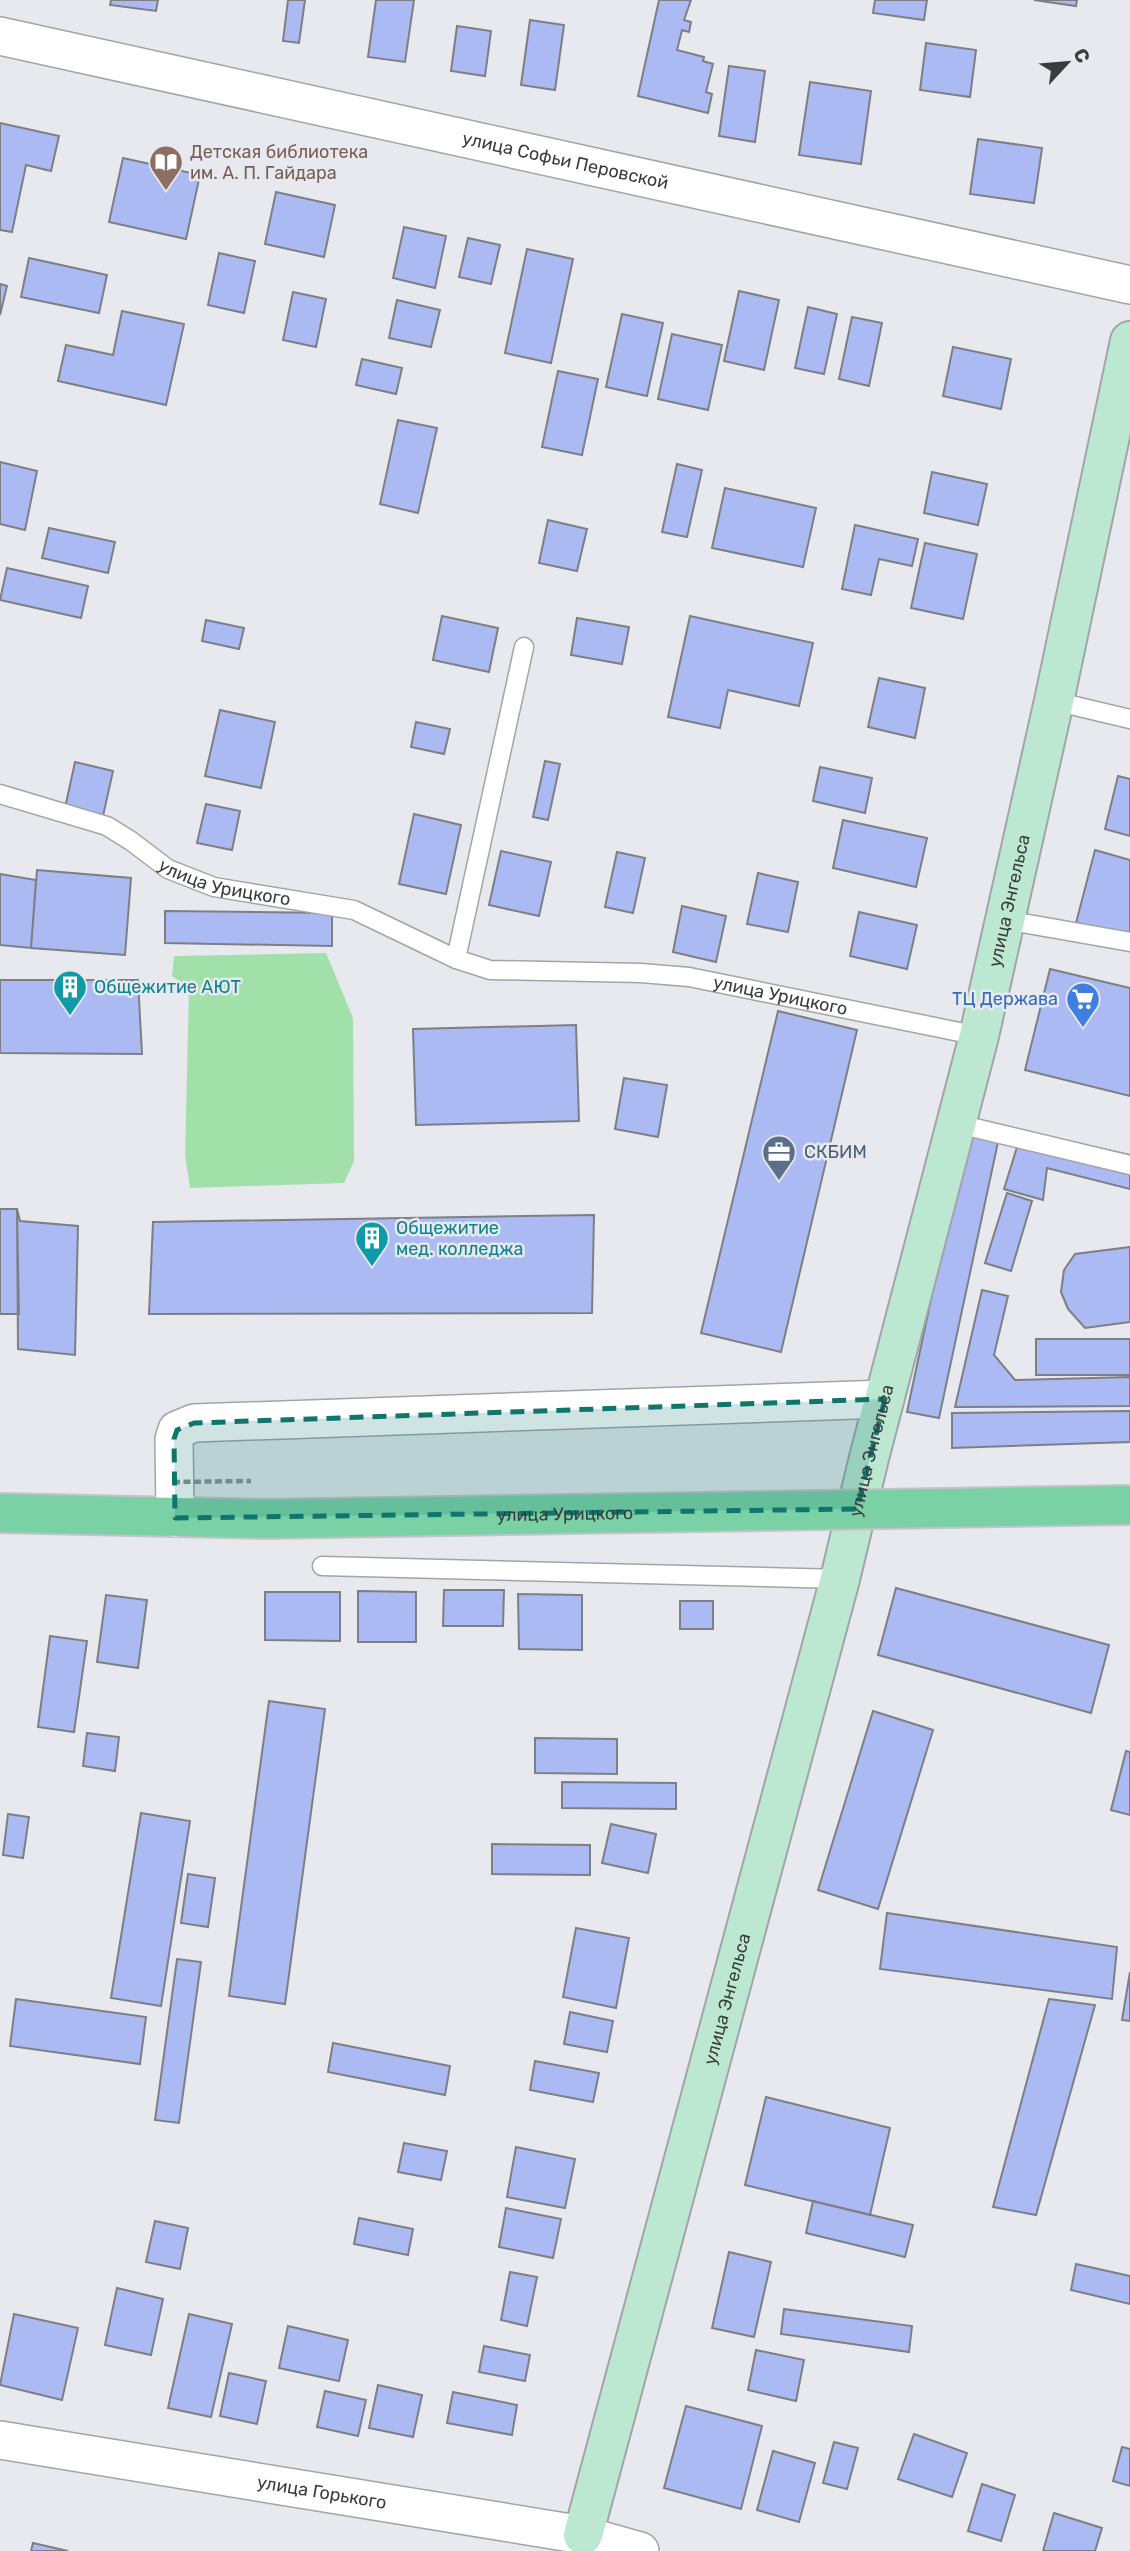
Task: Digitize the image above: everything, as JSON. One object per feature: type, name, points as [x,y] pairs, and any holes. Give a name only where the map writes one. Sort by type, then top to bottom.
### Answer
[{"type":"main road","name":"улица Урицкого","points":[[0,1513],[264,1518],[1130,1505]]},
{"type":"street","name":"улица Софьи Перовской","points":[[0,36],[1130,285]]},
{"type":"street","name":"улица Энгельса","points":[[581,2543],[841,1579],[885,1399],[958,1124],[1054,701],[1130,341]]},
{"type":"street","points":[[175,1518],[174,1439],[177,1430],[186,1424],[885,1399]]},
{"type":"street","name":"улица Горького","points":[[0,2440],[581,2543],[640,2551]]},
{"type":"lane","points":[[456,959],[524,647]]},
{"type":"lane","points":[[1054,701],[1130,719]]},
{"type":"lane","name":"улица Урицкого","points":[[0,794],[107,826],[167,869],[214,887],[354,910],[456,959],[490,970],[641,973],[689,977],[979,1035]]},
{"type":"lane","points":[[1005,919],[1130,942]]},
{"type":"lane","points":[[958,1124],[1130,1165]]},
{"type":"lane","points":[[322,1566],[841,1579]]},
{"type":"highlighted area","points":[[885,1399],[857,1509],[175,1518],[174,1439],[177,1430],[194,1423]]},
{"type":"green space","points":[[326,953],[353,1018],[354,1161],[344,1183],[190,1188],[185,1155],[189,988],[172,976],[174,956]]},
{"type":"building","points":[[111,0],[158,0],[156,11],[110,5]]},
{"type":"building","points":[[288,0],[305,0],[299,43],[283,41]]},
{"type":"building","points":[[376,0],[414,0],[405,62],[368,57]]},
{"type":"building","points":[[659,0],[691,0],[684,20],[691,22],[689,32],[682,30],[677,50],[704,57],[703,61],[713,64],[706,92],[712,94],[708,113],[638,96]]},
{"type":"building","points":[[875,0],[927,0],[924,20],[873,13]]},
{"type":"building","points":[[1034,0],[1077,0],[1076,6]]},
{"type":"building","points":[[530,20],[564,25],[555,90],[521,85]]},
{"type":"building","points":[[457,26],[491,31],[485,76],[451,71]]},
{"type":"building","points":[[926,43],[976,50],[970,97],[920,90]]},
{"type":"building","points":[[729,66],[765,71],[755,142],[719,136]]},
{"type":"building","points":[[810,82],[871,91],[861,164],[799,155]]},
{"type":"building","points":[[0,123],[59,136],[51,171],[26,165],[12,232],[0,230]]},
{"type":"building","points":[[978,139],[1042,148],[1034,203],[970,194]]},
{"type":"building","points":[[123,158],[200,175],[186,239],[109,222]]},
{"type":"building","points":[[276,192],[335,205],[324,257],[265,244]]},
{"type":"building","points":[[404,227],[446,236],[435,288],[393,278]]},
{"type":"building","points":[[468,238],[500,245],[491,284],[459,277]]},
{"type":"building","points":[[527,249],[573,259],[551,363],[505,353]]},
{"type":"building","points":[[219,253],[255,261],[244,313],[208,305]]},
{"type":"building","points":[[29,258],[107,275],[99,313],[21,297]]},
{"type":"building","points":[[0,284],[7,286],[0,315]]},
{"type":"building","points":[[739,291],[779,300],[764,370],[724,361]]},
{"type":"building","points":[[293,292],[326,299],[316,347],[283,340]]},
{"type":"building","points":[[397,300],[440,310],[431,347],[389,338]]},
{"type":"building","points":[[808,307],[837,314],[824,374],[795,368]]},
{"type":"building","points":[[122,311],[184,324],[166,405],[58,381],[66,345],[113,355]]},
{"type":"building","points":[[622,314],[663,323],[647,396],[606,387]]},
{"type":"building","points":[[852,317],[882,323],[869,386],[839,379]]},
{"type":"building","points":[[672,334],[722,345],[708,410],[658,399]]},
{"type":"building","points":[[953,347],[1011,359],[1001,409],[943,396]]},
{"type":"building","points":[[362,359],[402,368],[396,394],[356,385]]},
{"type":"building","points":[[558,371],[598,379],[582,455],[542,447]]},
{"type":"building","points":[[398,420],[437,428],[418,513],[380,504]]},
{"type":"building","points":[[0,462],[37,471],[25,530],[0,524]]},
{"type":"building","points":[[677,464],[702,470],[687,537],[662,532]]},
{"type":"building","points":[[932,472],[987,484],[978,525],[924,513]]},
{"type":"building","points":[[725,488],[816,508],[803,567],[712,548]]},
{"type":"building","points":[[548,520],[587,529],[577,571],[539,563]]},
{"type":"building","points":[[855,525],[918,539],[912,566],[879,559],[871,595],[842,589]]},
{"type":"building","points":[[49,528],[115,542],[108,573],[42,558]]},
{"type":"building","points":[[925,543],[977,554],[963,619],[911,608]]},
{"type":"building","points":[[7,568],[88,586],[81,618],[0,600]]},
{"type":"building","points":[[442,616],[498,628],[489,672],[433,660]]},
{"type":"building","points":[[690,616],[813,643],[799,706],[728,690],[720,728],[668,717]]},
{"type":"building","points":[[577,618],[629,627],[622,664],[571,655]]},
{"type":"building","points":[[206,620],[244,628],[239,649],[202,641]]},
{"type":"building","points":[[879,678],[925,688],[915,738],[868,727]]},
{"type":"building","points":[[220,710],[275,722],[261,788],[205,776]]},
{"type":"building","points":[[416,722],[450,729],[444,754],[411,747]]},
{"type":"building","points":[[545,761],[560,764],[548,820],[533,817]]},
{"type":"building","points":[[75,762],[113,771],[103,816],[65,808]]},
{"type":"building","points":[[820,767],[872,778],[865,813],[813,801]]},
{"type":"building","points":[[1118,776],[1130,779],[1130,836],[1105,829]]},
{"type":"building","points":[[206,804],[240,811],[232,850],[197,843]]},
{"type":"building","points":[[414,814],[461,825],[446,894],[399,884]]},
{"type":"building","points":[[843,820],[927,838],[916,887],[833,868]]},
{"type":"building","points":[[1095,850],[1130,860],[1130,937],[1076,923]]},
{"type":"building","points":[[501,851],[551,862],[539,916],[489,905]]},
{"type":"building","points":[[617,852],[645,858],[633,913],[605,907]]},
{"type":"building","points":[[37,870],[131,878],[125,955],[31,948]]},
{"type":"building","points":[[758,873],[798,882],[788,932],[747,924]]},
{"type":"building","points":[[0,874],[36,880],[31,948],[0,945]]},
{"type":"building","points":[[682,906],[726,916],[716,962],[673,952]]},
{"type":"building","points":[[165,911],[332,913],[332,946],[165,943]]},
{"type":"building","points":[[859,912],[917,925],[907,969],[850,956]]},
{"type":"building","name":"ТЦ Держава","points":[[1050,969],[1130,988],[1130,1096],[1025,1070]]},
{"type":"building","name":"Общежитие АЮТ","points":[[0,980],[138,980],[142,1054],[0,1053]]},
{"type":"building","name":"СКБИМ","points":[[778,1011],[857,1030],[781,1352],[701,1333]]},
{"type":"building","points":[[576,1025],[579,1121],[416,1125],[413,1029]]},
{"type":"building","points":[[624,1078],[667,1085],[658,1137],[615,1129]]},
{"type":"building","points":[[969,1121],[1001,1128],[939,1418],[907,1412]]},
{"type":"building","points":[[1022,1131],[1130,1155],[1130,1189],[1047,1168],[1043,1200],[1004,1189]]},
{"type":"building","points":[[1007,1193],[1032,1201],[1011,1271],[985,1263]]},
{"type":"building","points":[[0,1209],[17,1209],[19,1314],[0,1314]]},
{"type":"building","points":[[17,1209],[20,1221],[78,1226],[75,1355],[18,1349]]},
{"type":"building","name":"Общежитие мед. колледжа","points":[[594,1215],[592,1313],[149,1314],[153,1222]]},
{"type":"building","points":[[1130,1247],[1130,1322],[1085,1328],[1068,1309],[1061,1292],[1064,1270],[1075,1254]]},
{"type":"building","points":[[982,1290],[1008,1296],[994,1355],[1015,1380],[1130,1377],[1130,1406],[955,1407]]},
{"type":"building","points":[[1036,1339],[1130,1339],[1130,1375],[1036,1375]]},
{"type":"building","points":[[1130,1411],[1130,1442],[952,1448],[952,1413]]},
{"type":"building","points":[[896,1588],[1109,1645],[1091,1713],[878,1655]]},
{"type":"building","points":[[444,1590],[504,1590],[503,1626],[443,1626]]},
{"type":"building","points":[[358,1591],[416,1592],[416,1642],[358,1642]]},
{"type":"building","points":[[265,1592],[340,1592],[340,1641],[265,1640]]},
{"type":"building","points":[[518,1594],[582,1595],[582,1650],[519,1649]]},
{"type":"building","points":[[106,1595],[147,1600],[138,1668],[97,1662]]},
{"type":"building","points":[[680,1601],[713,1601],[713,1629],[680,1629]]},
{"type":"building","points":[[50,1636],[87,1641],[74,1732],[38,1727]]},
{"type":"building","points":[[269,1701],[325,1709],[285,2004],[229,1996]]},
{"type":"building","points":[[873,1711],[933,1730],[878,1909],[818,1890]]},
{"type":"building","points":[[87,1733],[119,1737],[115,1771],[83,1766]]},
{"type":"building","points":[[535,1738],[617,1739],[617,1774],[535,1773]]},
{"type":"building","points":[[1126,1751],[1130,1752],[1130,1815],[1111,1810]]},
{"type":"building","points":[[562,1782],[676,1783],[676,1809],[562,1808]]},
{"type":"building","points":[[141,1813],[190,1821],[161,2006],[111,1998]]},
{"type":"building","points":[[8,1814],[29,1817],[23,1858],[3,1855]]},
{"type":"building","points":[[611,1824],[656,1834],[648,1873],[602,1863]]},
{"type":"building","points":[[492,1844],[590,1845],[590,1875],[492,1874]]},
{"type":"building","points":[[188,1874],[215,1878],[208,1927],[181,1923]]},
{"type":"building","points":[[887,1913],[1117,1947],[1112,1999],[880,1969]]},
{"type":"building","points":[[576,1928],[629,1938],[616,2008],[563,1997]]},
{"type":"building","points":[[177,1959],[201,1962],[179,2123],[155,2120]]},
{"type":"building","points":[[1130,1972],[1130,2021],[1122,2020]]},
{"type":"building","points":[[16,1999],[146,2017],[140,2064],[10,2046]]},
{"type":"building","points":[[1049,1999],[1095,2005],[1036,2215],[993,2207]]},
{"type":"building","points":[[570,2012],[613,2021],[607,2052],[564,2044]]},
{"type":"building","points":[[333,2043],[450,2066],[445,2095],[328,2072]]},
{"type":"building","points":[[535,2061],[599,2073],[593,2102],[530,2090]]},
{"type":"building","points":[[766,2097],[890,2128],[870,2215],[745,2185]]},
{"type":"building","points":[[404,2143],[447,2151],[441,2180],[398,2172]]},
{"type":"building","points":[[516,2147],[575,2159],[565,2208],[507,2197]]},
{"type":"building","points":[[813,2201],[913,2225],[905,2257],[806,2233]]},
{"type":"building","points":[[506,2208],[561,2219],[553,2258],[499,2247]]},
{"type":"building","points":[[359,2218],[413,2229],[408,2255],[354,2244]]},
{"type":"building","points":[[155,2221],[188,2228],[180,2269],[146,2262]]},
{"type":"building","points":[[729,2252],[771,2262],[754,2337],[712,2328]]},
{"type":"building","points":[[1076,2264],[1130,2276],[1130,2304],[1071,2290]]},
{"type":"building","points":[[510,2272],[537,2277],[527,2326],[501,2320]]},
{"type":"building","points":[[117,2288],[163,2299],[151,2355],[105,2345]]},
{"type":"building","points":[[784,2309],[912,2326],[909,2352],[781,2334]]},
{"type":"building","points":[[14,2314],[78,2328],[62,2400],[0,2385]]},
{"type":"building","points":[[189,2314],[232,2324],[211,2417],[168,2408]]},
{"type":"building","points":[[288,2326],[348,2340],[339,2381],[279,2368]]},
{"type":"building","points":[[484,2346],[530,2355],[525,2381],[479,2372]]},
{"type":"building","points":[[756,2350],[804,2360],[796,2401],[748,2390]]},
{"type":"building","points":[[229,2373],[266,2381],[257,2424],[220,2416]]},
{"type":"building","points":[[378,2385],[422,2395],[413,2437],[369,2428]]},
{"type":"building","points":[[325,2391],[366,2400],[358,2436],[317,2427]]},
{"type":"building","points":[[453,2392],[517,2405],[512,2435],[447,2423]]},
{"type":"building","points":[[686,2406],[762,2426],[741,2509],[664,2488]]},
{"type":"building","points":[[914,2434],[967,2453],[952,2497],[898,2479]]},
{"type":"building","points":[[834,2442],[858,2448],[847,2489],[823,2483]]},
{"type":"building","points":[[1122,2447],[1130,2449],[1130,2486],[1113,2481]]},
{"type":"building","points":[[773,2451],[815,2463],[799,2522],[757,2510]]},
{"type":"building","points":[[982,2484],[1015,2495],[1001,2541],[968,2531]]},
{"type":"building","points":[[1054,2513],[1102,2528],[1095,2551],[1043,2551]]},
{"type":"building","points":[[33,2543],[68,2551],[31,2551]]},
{"type":"place","name":"Детская библиотека им. А. П. Гайдара","points":[[166,192]]},
{"type":"place","name":"Общежитие АЮТ","points":[[70,1017]]},
{"type":"place","name":"ТЦ Держава","points":[[1083,1029]]},
{"type":"place","name":"СКБИМ","points":[[779,1182]]},
{"type":"place","name":"Общежитие мед. колледжа","points":[[372,1268]]}]
